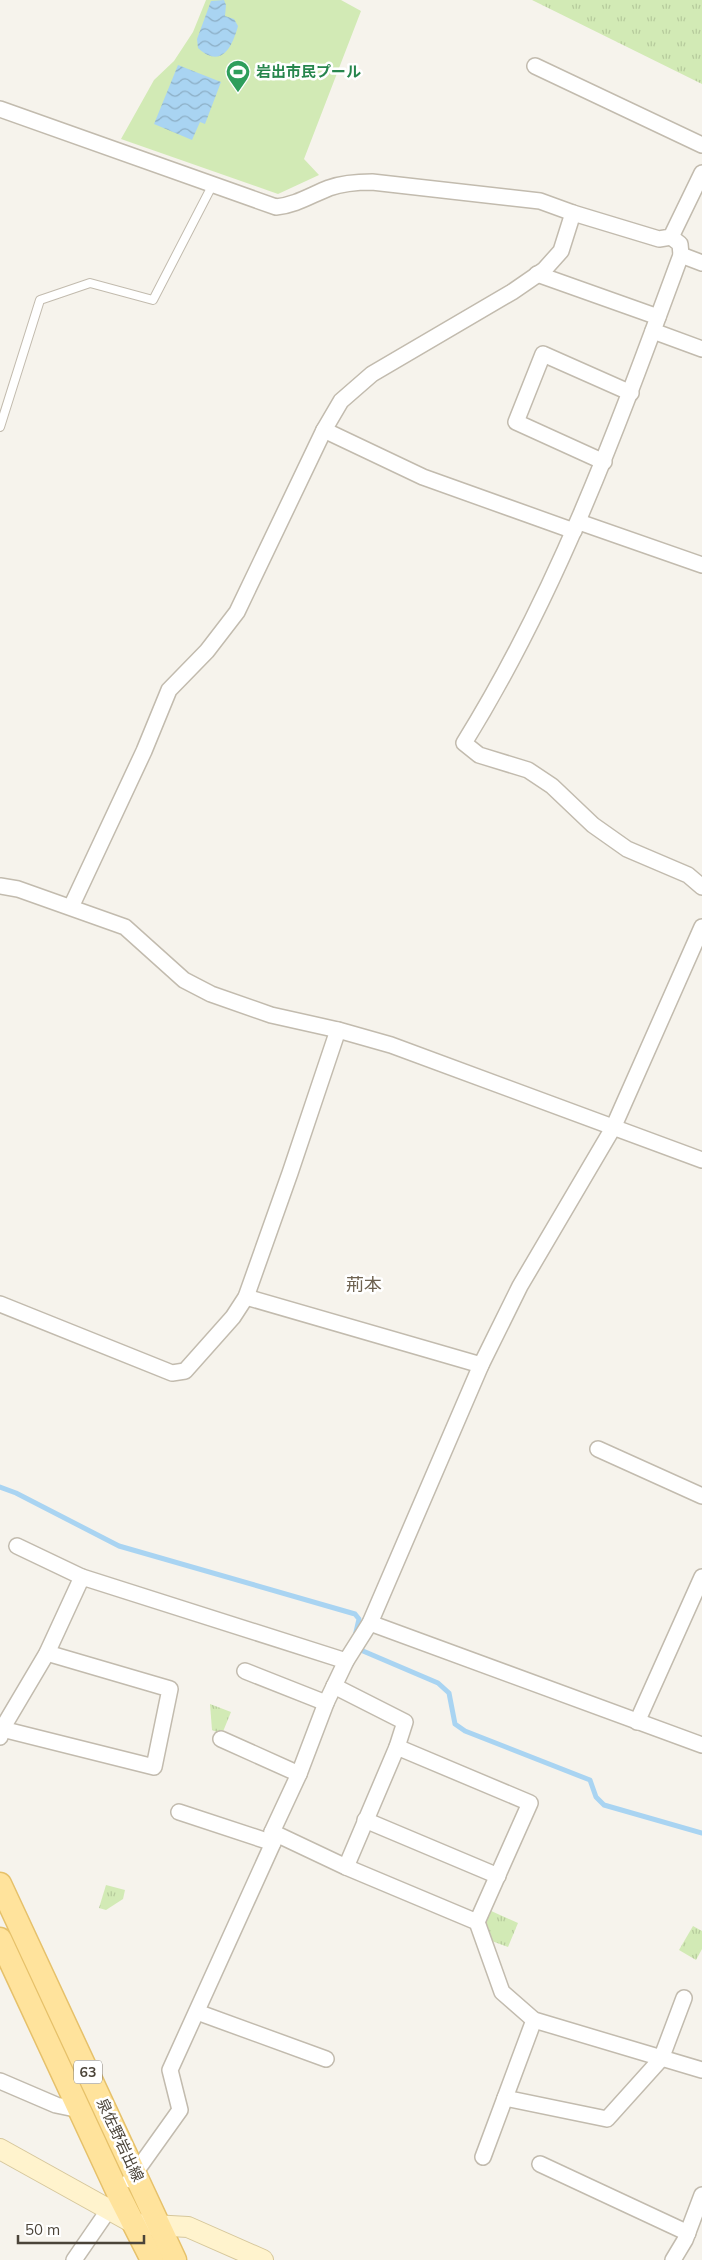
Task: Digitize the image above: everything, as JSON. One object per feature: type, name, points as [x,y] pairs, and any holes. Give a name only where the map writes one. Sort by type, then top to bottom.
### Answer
[{"type":"main road","name":"泉佐野岩出線","points":[[0,1884],[175,2260]]},
{"type":"main road","name":"泉佐野岩出線","points":[[0,1939],[80,2110],[114,2201],[135,2224],[152,2260]]},
{"type":"street","points":[[535,66],[702,145]]},
{"type":"street","points":[[0,109],[276,207],[291,205],[330,188],[351,182],[372,182],[540,201],[659,239],[671,237],[680,244],[681,255],[656,324],[604,462],[577,527],[506,671],[464,743],[479,755],[528,770],[552,786],[593,825],[627,849],[688,875],[702,887]]},
{"type":"street","points":[[671,237],[702,173]]},
{"type":"street","points":[[71,907],[144,751],[169,690],[207,651],[236,612],[324,430],[341,401],[372,374],[512,292],[537,274],[561,251],[574,213]]},
{"type":"street","points":[[681,255],[702,263]]},
{"type":"street","points":[[537,274],[656,324],[702,349]]},
{"type":"street","points":[[604,462],[516,422],[543,354],[630,394]]},
{"type":"street","points":[[324,430],[423,477],[702,565]]},
{"type":"street","points":[[0,886],[18,889],[125,927],[184,980],[211,994],[272,1015],[338,1030],[391,1045],[702,1160]]},
{"type":"street","points":[[74,2260],[180,2110],[170,2070],[197,2012],[299,1774],[326,1703],[353,1650],[370,1623],[481,1365],[520,1286],[613,1128],[702,927]]},
{"type":"street","points":[[0,1304],[172,1373],[185,1371],[234,1317],[246,1297],[338,1030]]},
{"type":"street","points":[[246,1297],[481,1365]]},
{"type":"street","points":[[598,1448],[702,1496]]},
{"type":"street","points":[[17,1546],[82,1577],[353,1650]]},
{"type":"street","points":[[47,1653],[170,1689],[154,1767],[1,1733],[47,1653],[82,1577]]},
{"type":"street","points":[[637,1722],[702,1577]]},
{"type":"street","points":[[370,1623],[702,1745]]},
{"type":"street","points":[[245,1672],[326,1703]]},
{"type":"street","points":[[334,1686],[405,1722],[397,1747],[346,1867]]},
{"type":"street","points":[[221,1739],[299,1774]]},
{"type":"street","points":[[397,1747],[530,1803],[477,1922],[502,1992],[534,2020],[702,2070]]},
{"type":"street","points":[[179,1812],[272,1837],[477,1922]]},
{"type":"street","points":[[365,1820],[498,1876]]},
{"type":"street","points":[[505,2098],[607,2120],[661,2059],[684,1998]]},
{"type":"street","points":[[197,2012],[326,2059]]},
{"type":"street","points":[[483,2157],[534,2020]]},
{"type":"street","points":[[0,2081],[56,2105],[80,2110]]},
{"type":"street","points":[[0,2149],[114,2201]]},
{"type":"street","points":[[540,2164],[688,2233]]},
{"type":"street","points":[[673,2260],[688,2233],[702,2196]]},
{"type":"street","points":[[135,2224],[160,2227],[188,2227],[263,2260]]},
{"type":"lane","points":[[0,428],[40,300],[90,283],[153,300],[213,184]]},
{"type":"green space","name":"岩出市民プール","points":[[206,0],[341,0],[361,11],[304,159],[319,175],[278,194],[121,139],[154,80],[174,61],[193,32]]},
{"type":"green space","points":[[532,0],[702,0],[702,84]]},
{"type":"green space","points":[[210,1704],[231,1712],[222,1734],[212,1730]]},
{"type":"green space","points":[[106,1885],[125,1890],[123,1899],[106,1910],[99,1908]]},
{"type":"green space","points":[[489,1910],[518,1923],[508,1947],[489,1940],[484,1927]]},
{"type":"green space","points":[[693,1926],[702,1931],[702,1949],[696,1960],[679,1950]]},
{"type":"water","points":[[224,0],[226,5],[225,16],[234,19],[238,26],[229,48],[219,56],[213,57],[198,48],[197,39],[211,1]]},
{"type":"water","points":[[178,65],[221,82],[205,124],[200,122],[192,140],[154,124]]},
{"type":"waterway","points":[[0,1487],[16,1493],[119,1546],[355,1614],[359,1619],[355,1636]]},
{"type":"waterway","points":[[359,1646],[363,1651],[438,1683],[449,1693],[455,1724],[465,1731],[590,1780],[596,1797],[604,1805],[702,1833]]},
{"type":"place","name":"岩出市民プール","points":[[238,93]]},
{"type":"district","name":"荊本","points":[[364,1285]]}]
